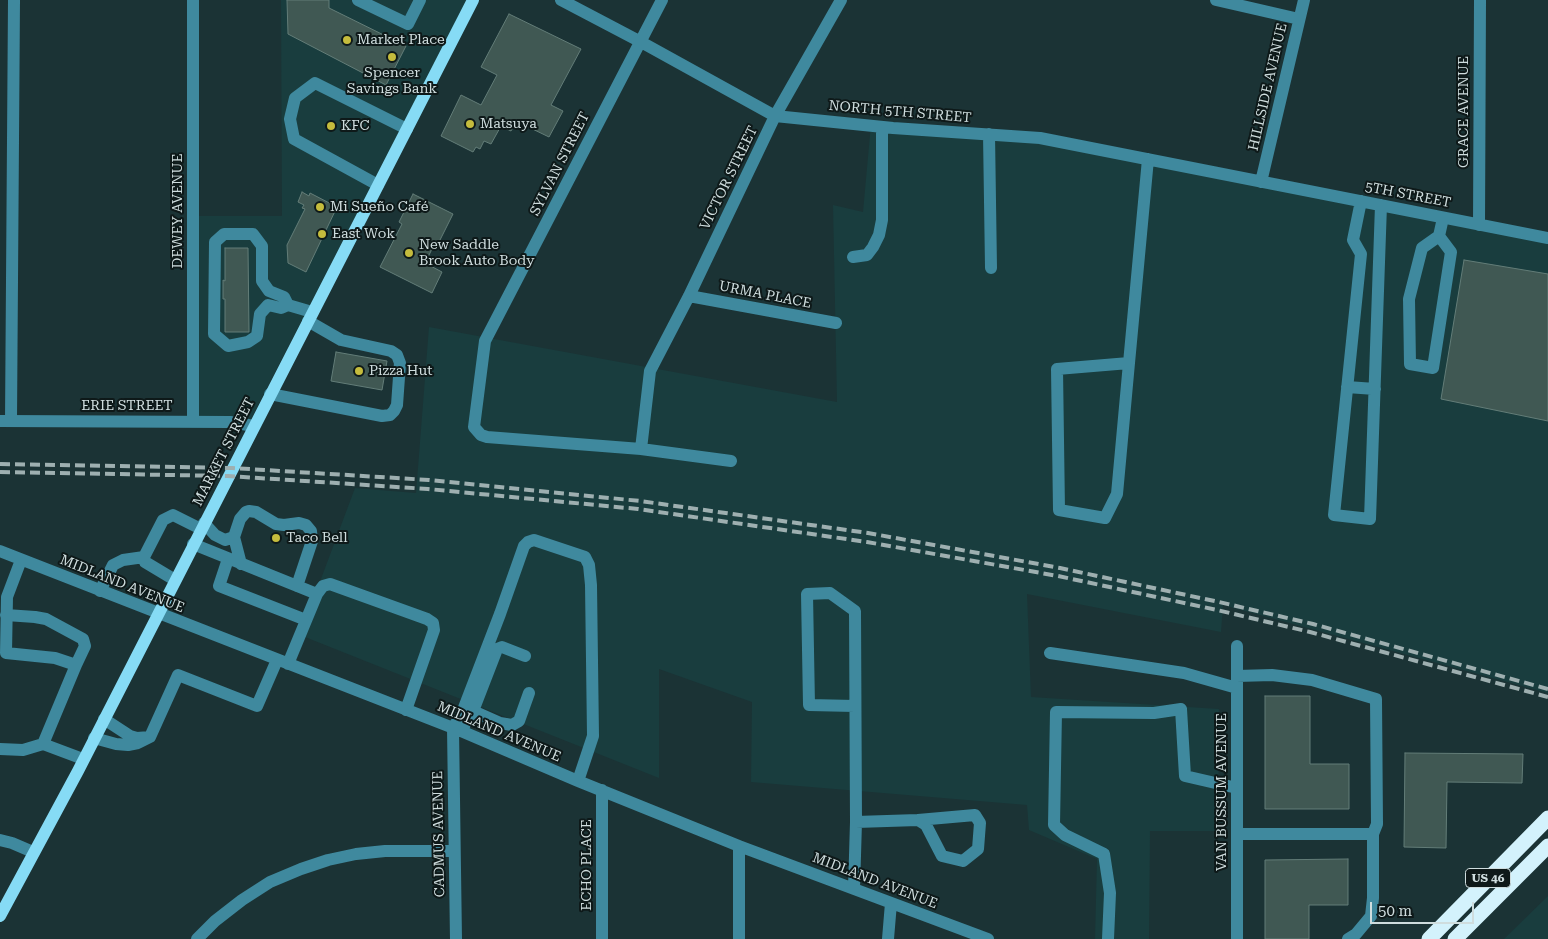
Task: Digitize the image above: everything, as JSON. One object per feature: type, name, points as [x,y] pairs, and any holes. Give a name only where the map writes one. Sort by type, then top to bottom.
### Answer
[{"type":"highway","name":"US 46","points":[[1429,939],[1548,818]]},
{"type":"highway","name":"US 46","points":[[1455,939],[1548,846]]},
{"type":"main road","name":"MARKET STREET","points":[[0,916],[83,760],[473,0]]},
{"type":"street","points":[[6,421],[14,0]]},
{"type":"street","name":"DEWEY AVENUE","points":[[193,0],[193,422]]},
{"type":"street","points":[[358,0],[408,24],[420,0]]},
{"type":"street","name":"NORTH 5TH STREET","points":[[561,0],[775,116],[1040,138],[1261,182]]},
{"type":"street","name":"SYLVAN STREET","points":[[641,449],[488,437],[481,434],[474,427],[485,341],[662,0]]},
{"type":"street","name":"VICTOR STREET","points":[[641,449],[650,371],[689,296],[775,116],[840,0]]},
{"type":"street","points":[[1216,0],[1299,19]]},
{"type":"street","name":"HILLSIDE AVENUE","points":[[1261,182],[1304,0]]},
{"type":"street","name":"GRACE AVENUE","points":[[1479,225],[1480,0]]},
{"type":"street","points":[[378,184],[294,139],[290,119],[295,98],[315,83],[407,129]]},
{"type":"street","points":[[852,257],[867,255],[879,235],[882,220],[882,126]]},
{"type":"street","points":[[989,134],[991,268]]},
{"type":"street","points":[[1129,363],[1057,369],[1059,510],[1104,518],[1117,494],[1148,159]]},
{"type":"street","name":"5TH STREET","points":[[1261,182],[1548,238]]},
{"type":"street","points":[[1361,201],[1353,240],[1361,254],[1334,515],[1370,519],[1381,205]]},
{"type":"street","points":[[1439,236],[1451,252],[1433,368],[1410,364],[1409,299],[1422,248],[1439,236],[1443,218]]},
{"type":"street","points":[[270,394],[382,416],[390,415],[397,405],[400,363],[397,355],[392,351],[341,340],[310,317],[288,306],[284,297],[270,291],[262,281],[262,246],[253,234],[224,234],[215,242],[214,334],[228,346],[248,342],[257,336],[260,314],[268,305],[281,308],[288,306]]},
{"type":"street","points":[[1361,254],[1380,254]]},
{"type":"street","name":"URMA PLACE","points":[[689,296],[836,323]]},
{"type":"street","points":[[1347,387],[1375,389]]},
{"type":"street","name":"ERIE STREET","points":[[6,421],[230,422],[254,426]]},
{"type":"street","points":[[641,449],[732,461]]},
{"type":"street","points":[[297,586],[312,541],[311,531],[306,525],[299,523],[276,524],[256,512],[246,512],[240,520],[234,537],[234,561],[219,586],[306,620]]},
{"type":"street","points":[[144,558],[163,520],[167,517],[172,516],[203,526],[220,539],[230,540],[234,537]]},
{"type":"street","points":[[457,729],[524,546],[534,540],[584,557],[589,565],[591,585],[593,736],[578,782]]},
{"type":"street","points":[[193,544],[317,594]]},
{"type":"street","name":"MIDLAND AVENUE","points":[[0,551],[157,614],[457,729],[578,782],[739,846],[988,939]]},
{"type":"street","points":[[144,558],[148,565],[175,580]]},
{"type":"street","points":[[100,591],[113,565],[123,560],[144,558]]},
{"type":"street","points":[[21,560],[7,597],[3,653],[55,658],[76,666]]},
{"type":"street","points":[[94,738],[128,745],[138,743],[150,736],[178,675],[257,706],[306,620],[317,594],[323,586],[330,584],[427,619],[433,623],[434,630],[406,710]]},
{"type":"street","points":[[854,889],[856,822],[855,611],[830,593],[807,594],[809,705],[855,706]]},
{"type":"street","points":[[6,615],[35,617],[46,620],[83,639],[85,646],[43,744]]},
{"type":"street","name":"VAN BUSSUM AVENUE","points":[[1237,939],[1238,646]]},
{"type":"street","points":[[457,729],[473,712],[497,649],[502,647],[525,656]]},
{"type":"street","points":[[1050,653],[1237,682],[1272,675],[1312,680],[1376,699],[1377,824],[1373,834],[1373,898],[1371,916],[1356,934],[1348,939]]},
{"type":"street","points":[[473,712],[500,723],[512,725],[519,721],[529,693]]},
{"type":"street","points":[[1108,939],[1110,893],[1104,854],[1065,835],[1054,825],[1056,712],[1154,713],[1181,709],[1185,776],[1237,788]]},
{"type":"street","points":[[104,719],[130,736],[137,738],[150,736]]},
{"type":"street","name":"CADMUS AVENUE","points":[[456,939],[454,851],[457,729]]},
{"type":"street","points":[[0,749],[23,750],[43,744],[83,760]]},
{"type":"street","name":"ECHO PLACE","points":[[602,790],[602,939]]},
{"type":"street","points":[[856,822],[918,820],[975,815],[980,823],[978,849],[963,861],[942,856],[926,825],[918,820]]},
{"type":"street","points":[[1237,834],[1373,834]]},
{"type":"street","points":[[0,840],[33,852]]},
{"type":"street","points":[[739,846],[739,939]]},
{"type":"street","points":[[197,939],[215,921],[242,900],[270,882],[301,869],[328,860],[356,854],[385,851],[454,851]]},
{"type":"street","points":[[888,939],[891,903]]},
{"type":"shaded area","points":[[281,0],[467,0],[250,421],[196,419],[199,216],[282,216]]},
{"type":"shaded area","points":[[871,124],[1069,138],[1548,233],[1548,693],[1223,605],[1221,632],[1027,594],[1031,697],[1219,709],[1218,831],[1150,831],[1149,939],[1095,939],[1097,859],[1029,830],[1027,805],[751,782],[752,702],[659,669],[659,778],[300,635],[355,488],[416,493],[429,327],[837,402],[833,205],[863,212]]},
{"type":"shaded area","points":[[1548,896],[1548,939],[1504,939]]},
{"type":"building","name":"Market Place","points":[[287,0],[329,0],[329,8],[406,46],[386,85],[288,34]]},
{"type":"building","points":[[509,14],[581,49],[551,105],[563,111],[549,137],[516,121],[511,131],[501,126],[491,144],[484,141],[480,149],[476,147],[473,152],[441,136],[461,95],[481,105],[497,75],[481,67]]},
{"type":"building","points":[[302,192],[309,196],[310,193],[337,207],[306,272],[288,263],[287,245],[305,209],[302,208],[304,205],[298,202]]},
{"type":"building","points":[[413,194],[453,214],[439,242],[436,241],[425,263],[442,272],[432,293],[380,267],[402,224],[399,222]]},
{"type":"building","points":[[225,248],[248,248],[249,332],[225,332],[223,280],[225,281]]},
{"type":"building","points":[[1464,260],[1548,274],[1548,421],[1441,399]]},
{"type":"building","name":"Pizza Hut","points":[[336,352],[387,361],[382,390],[331,381]]},
{"type":"building","points":[[1265,696],[1310,696],[1310,764],[1349,764],[1349,809],[1265,809]]},
{"type":"building","points":[[1405,753],[1523,754],[1522,783],[1447,782],[1446,848],[1404,847]]},
{"type":"building","points":[[1348,859],[1348,905],[1309,905],[1309,939],[1265,939],[1265,860]]},
{"type":"railway","points":[[0,464],[232,468],[429,480],[640,501],[868,533],[1060,568],[1219,602],[1313,624],[1548,689]]},
{"type":"railway","points":[[0,472],[228,476],[428,489],[638,509],[867,542],[1058,576],[1217,610],[1310,632],[1548,697]]},
{"type":"place","name":"Market Place","points":[[347,40]]},
{"type":"place","name":"Spencer Savings Bank","points":[[392,57]]},
{"type":"place","name":"Matsuya","points":[[470,124]]},
{"type":"place","name":"KFC","points":[[331,126]]},
{"type":"place","name":"Mi Sueño Café","points":[[320,207]]},
{"type":"place","name":"East Wok","points":[[322,234]]},
{"type":"place","name":"New Saddle Brook Auto Body","points":[[409,253]]},
{"type":"place","name":"Pizza Hut","points":[[359,371]]},
{"type":"place","name":"Taco Bell","points":[[276,538]]}]
